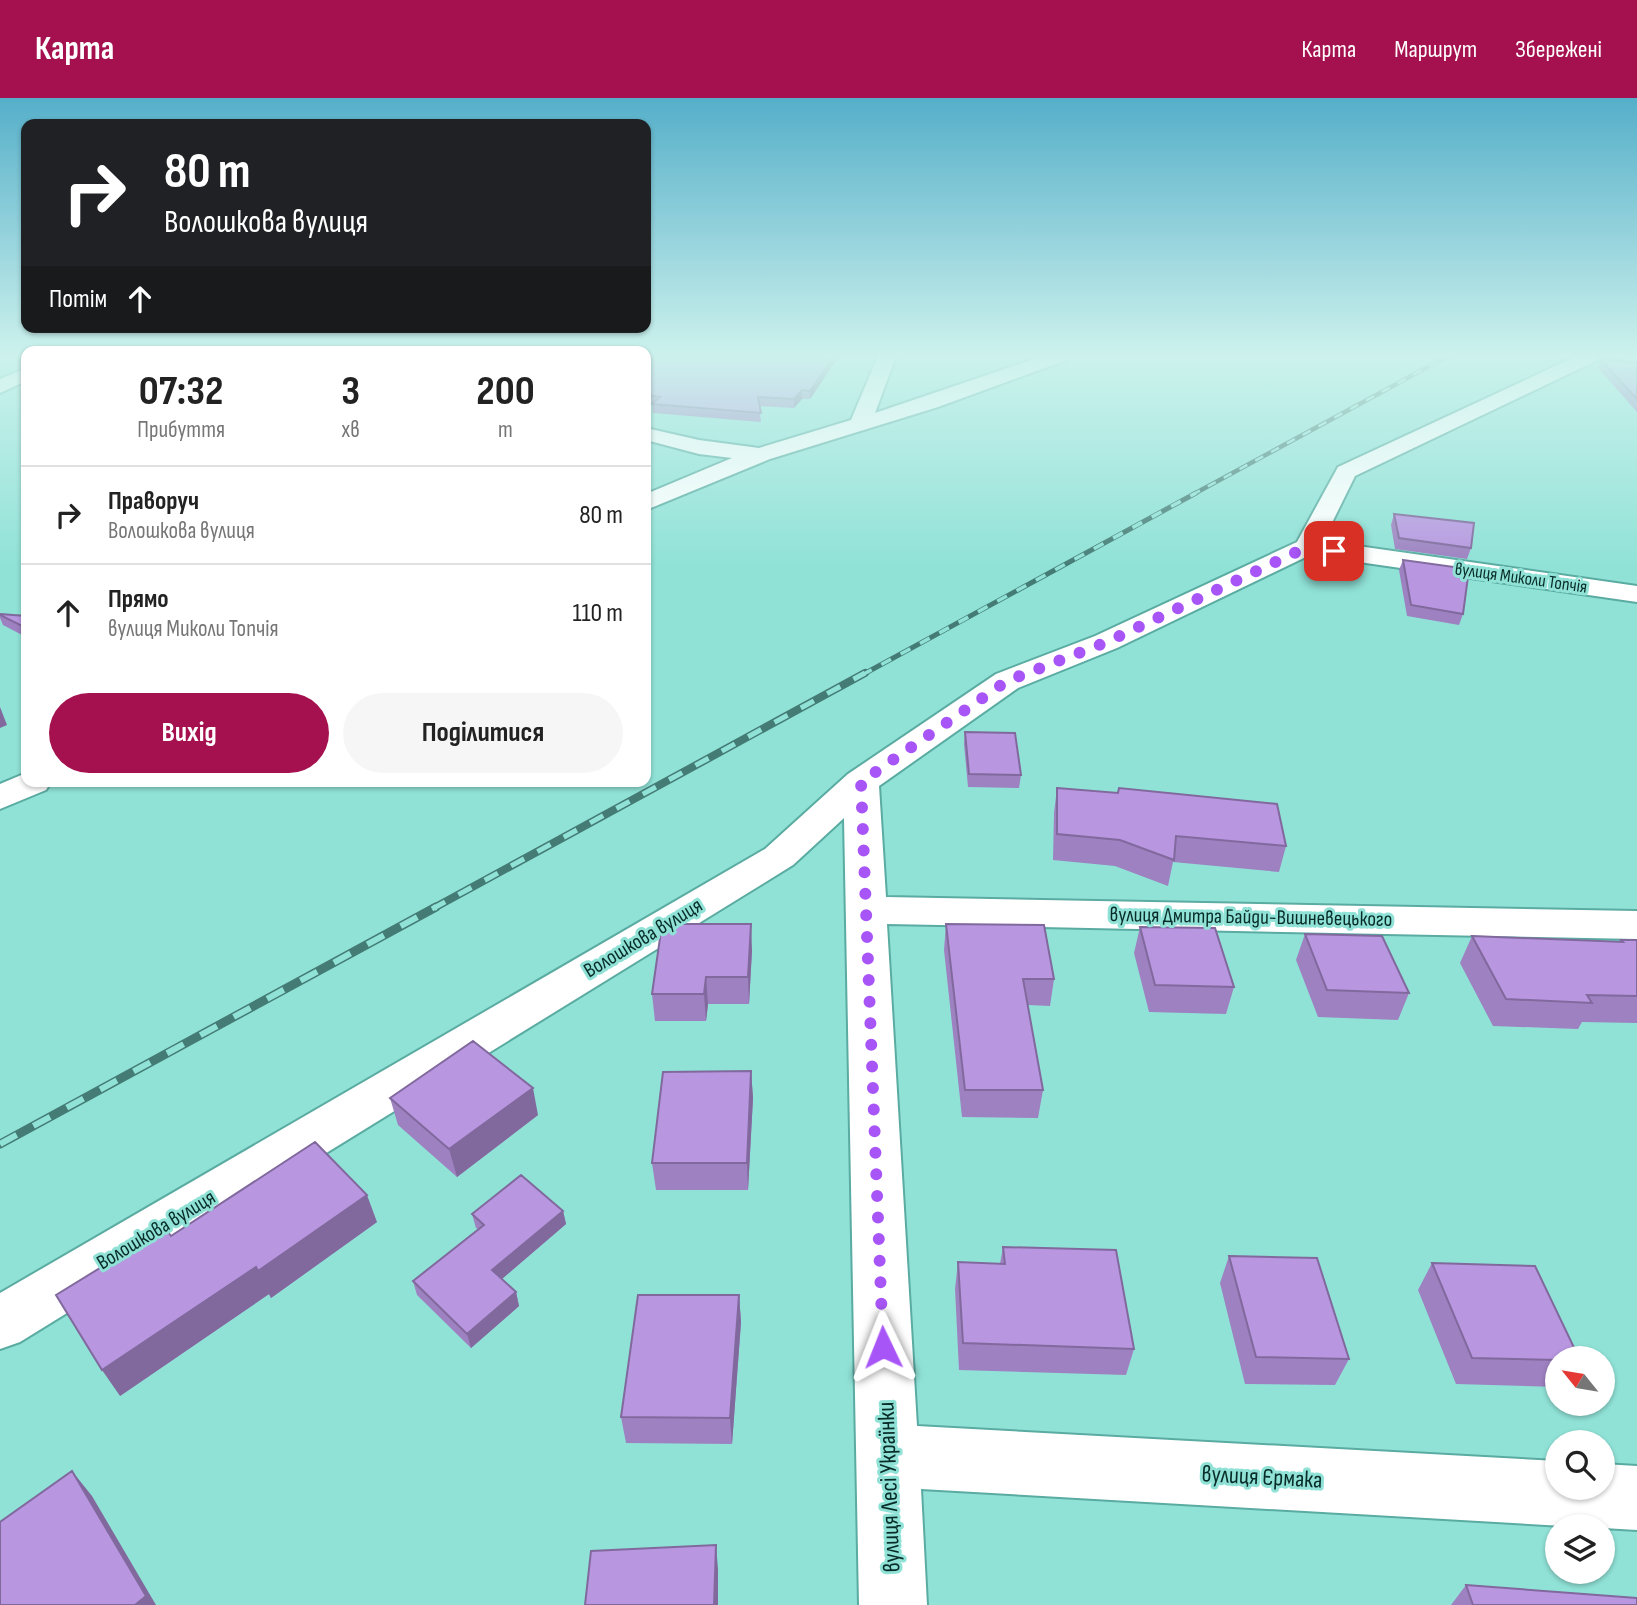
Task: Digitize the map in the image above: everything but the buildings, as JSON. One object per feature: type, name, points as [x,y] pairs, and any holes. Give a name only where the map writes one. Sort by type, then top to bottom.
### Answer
[{"type":"street","points":[[651,501],[685,484],[762,454],[852,426]]},
{"type":"street","points":[[1295,553],[1346,472],[1442,426]]},
{"type":"street","points":[[651,435],[699,447],[762,454]]},
{"type":"street","name":"вулиця Миколи Топчія","points":[[1295,553],[1637,594]]},
{"type":"street","name":"Волошкова вулиця","points":[[0,1323],[779,857],[861,782],[1007,681],[1107,642],[1295,553]]},
{"type":"street","name":"вулиця Лесі Українки","points":[[861,782],[894,1605]]},
{"type":"street","points":[[0,799],[23,787]]},
{"type":"street","name":"вулиця Дмитра Байди-Вишневецького","points":[[866,909],[1637,925]]},
{"type":"street","name":"вулиця Єрмака","points":[[888,1456],[1637,1498]]},
{"type":"railway","points":[[1192,495],[1318,426]]},
{"type":"railway","points":[[862,675],[1196,493]]},
{"type":"railway","points":[[432,909],[865,673]]},
{"type":"railway","points":[[0,1144],[436,907]]},
{"type":"route","points":[[883,1347],[861,782],[1007,681],[1107,642],[1307,547],[1334,551]]}]
